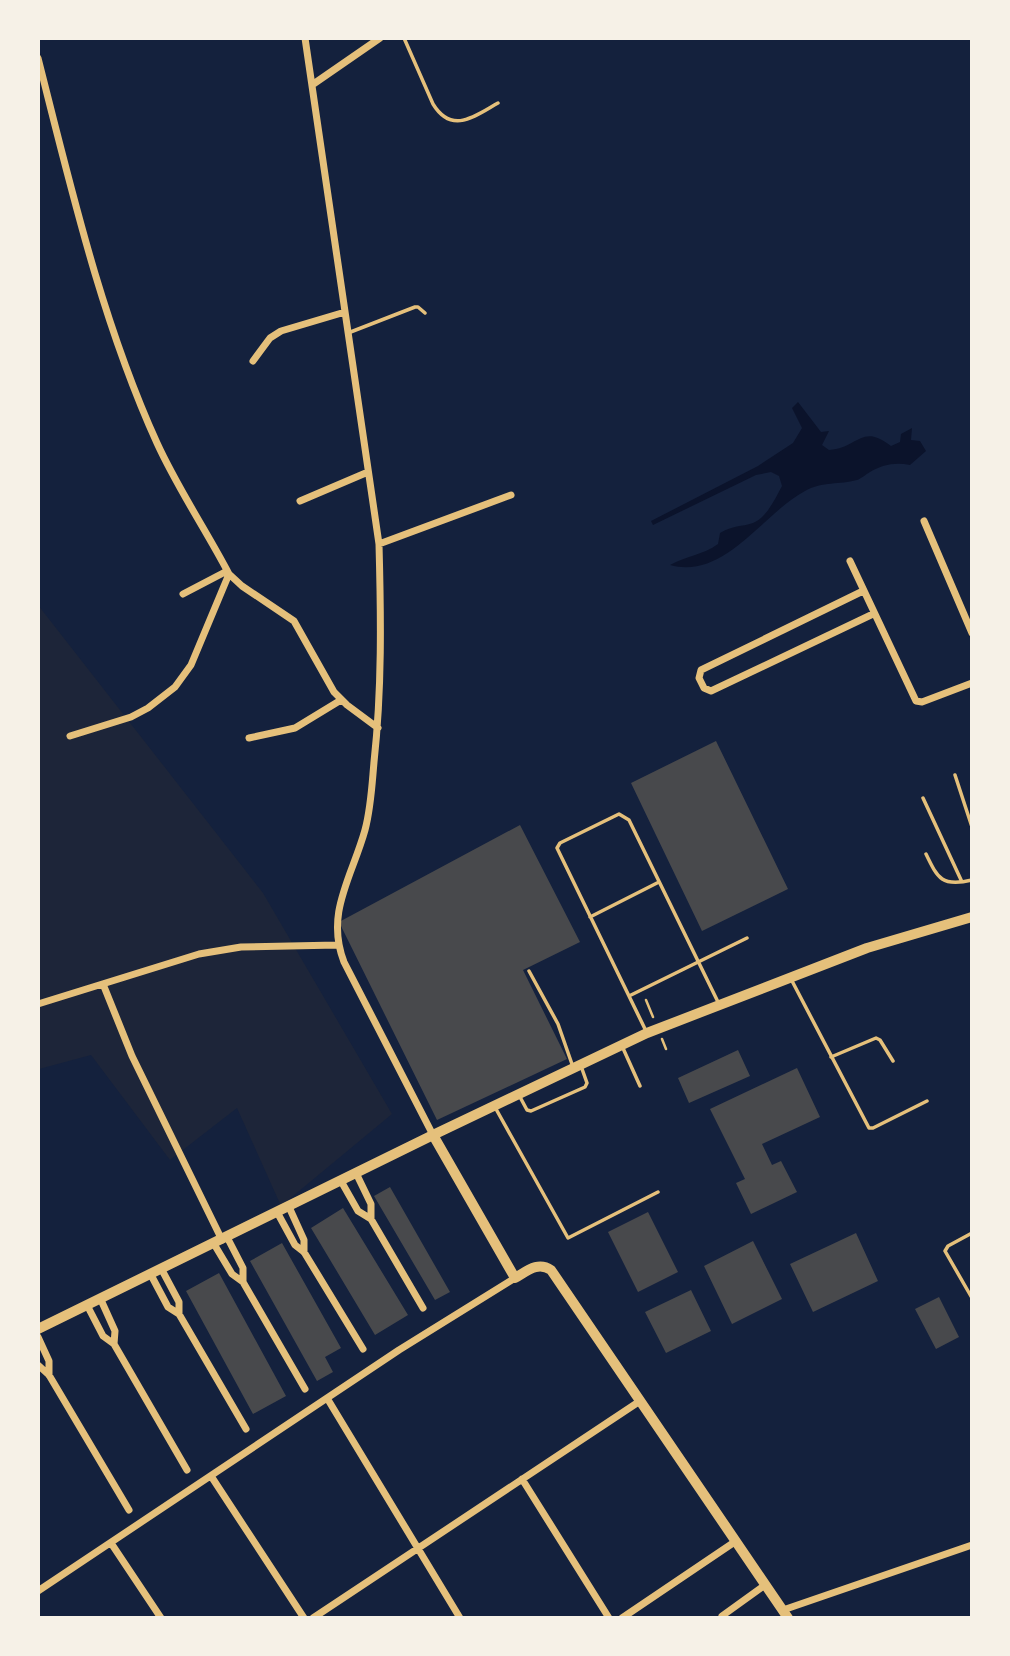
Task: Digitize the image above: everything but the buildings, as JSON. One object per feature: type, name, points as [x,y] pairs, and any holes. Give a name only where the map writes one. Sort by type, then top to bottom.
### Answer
[{"type":"main road","points":[[38,1329],[88,1307],[494,1105],[647,1033],[878,945],[971,917]]},
{"type":"main road","points":[[433,1135],[515,1278],[535,1266],[551,1270],[785,1614]]},
{"type":"street","points":[[305,38],[379,544],[382,619],[378,728],[369,810],[339,905],[337,945],[433,1135]]},
{"type":"street","points":[[312,85],[380,38]]},
{"type":"street","points":[[38,58],[76,204],[126,370],[169,467],[228,572],[242,586],[293,621],[341,700],[378,728]]},
{"type":"street","points":[[253,361],[270,338],[281,331],[345,312]]},
{"type":"street","points":[[300,501],[368,472]]},
{"type":"street","points":[[379,544],[511,495]]},
{"type":"street","points":[[924,521],[971,633]]},
{"type":"street","points":[[849,561],[916,701],[922,702],[971,682]]},
{"type":"street","points":[[183,594],[228,572]]},
{"type":"street","points":[[70,737],[131,717],[175,688],[191,665],[228,572]]},
{"type":"street","points":[[863,591],[701,670],[699,678],[704,688],[710,691],[873,614]]},
{"type":"street","points":[[249,738],[295,728],[341,700]]},
{"type":"street","points":[[38,1004],[199,954],[241,947],[337,945]]},
{"type":"street","points":[[103,984],[132,1056],[221,1240],[232,1275],[243,1282],[305,1389]]},
{"type":"street","points":[[356,1173],[371,1204],[371,1219]]},
{"type":"street","points":[[341,1181],[358,1211],[371,1219],[423,1308]]},
{"type":"street","points":[[289,1207],[304,1240],[304,1252]]},
{"type":"street","points":[[278,1212],[295,1245],[304,1252],[363,1349]]},
{"type":"street","points":[[221,1240],[243,1268],[243,1282]]},
{"type":"street","points":[[162,1270],[179,1302],[179,1314]]},
{"type":"street","points":[[151,1275],[169,1307],[179,1314],[246,1429]]},
{"type":"street","points":[[38,1591],[327,1398],[515,1278]]},
{"type":"street","points":[[101,1300],[115,1331],[114,1344]]},
{"type":"street","points":[[88,1307],[103,1336],[114,1344],[187,1470]]},
{"type":"street","points":[[38,1337],[49,1361],[49,1375]]},
{"type":"street","points":[[38,1365],[49,1375],[129,1510]]},
{"type":"street","points":[[327,1398],[460,1618]]},
{"type":"street","points":[[313,1618],[640,1401]]},
{"type":"street","points":[[211,1476],[304,1618]]},
{"type":"street","points":[[522,1479],[609,1618]]},
{"type":"street","points":[[622,1618],[632,1614],[736,1541]]},
{"type":"street","points":[[111,1543],[162,1618]]},
{"type":"street","points":[[785,1614],[971,1545]]},
{"type":"street","points":[[722,1616],[765,1585]]},
{"type":"lane","points":[[404,38],[433,104],[437,111],[447,118],[457,122],[468,120],[498,103]]},
{"type":"lane","points":[[348,333],[415,307],[425,313]]},
{"type":"lane","points":[[955,775],[971,827]]},
{"type":"lane","points":[[923,798],[962,882]]},
{"type":"lane","points":[[647,1033],[557,848],[560,843],[619,814],[626,816],[720,1005]]},
{"type":"lane","points":[[926,854],[938,878],[945,882],[971,880]]},
{"type":"lane","points":[[590,917],[659,882]]},
{"type":"lane","points":[[629,996],[747,938]]},
{"type":"lane","points":[[518,1094],[527,1110],[531,1111],[585,1087],[587,1081],[576,1066],[558,1024],[529,971]]},
{"type":"lane","points":[[790,977],[869,1128],[927,1101]]},
{"type":"lane","points":[[831,1057],[876,1038],[893,1061]]},
{"type":"lane","points":[[621,1045],[640,1086]]},
{"type":"lane","points":[[494,1105],[568,1238],[658,1192]]},
{"type":"lane","points":[[971,1233],[948,1245],[945,1251],[971,1298]]},
{"type":"shaded area","points":[[798,402],[821,432],[829,431],[822,445],[829,450],[866,437],[881,439],[891,446],[900,442],[901,434],[912,428],[911,440],[920,441],[926,451],[910,465],[885,465],[857,480],[818,486],[805,491],[789,501],[726,554],[708,563],[690,567],[670,565],[712,548],[718,544],[720,533],[753,523],[766,512],[782,486],[779,476],[771,472],[756,475],[653,525],[651,521],[758,466],[793,443],[802,428],[792,408]]},
{"type":"shaded area","points":[[38,605],[263,893],[392,1114],[281,1206],[237,1108],[170,1160],[91,1055],[39,1069]]}]
